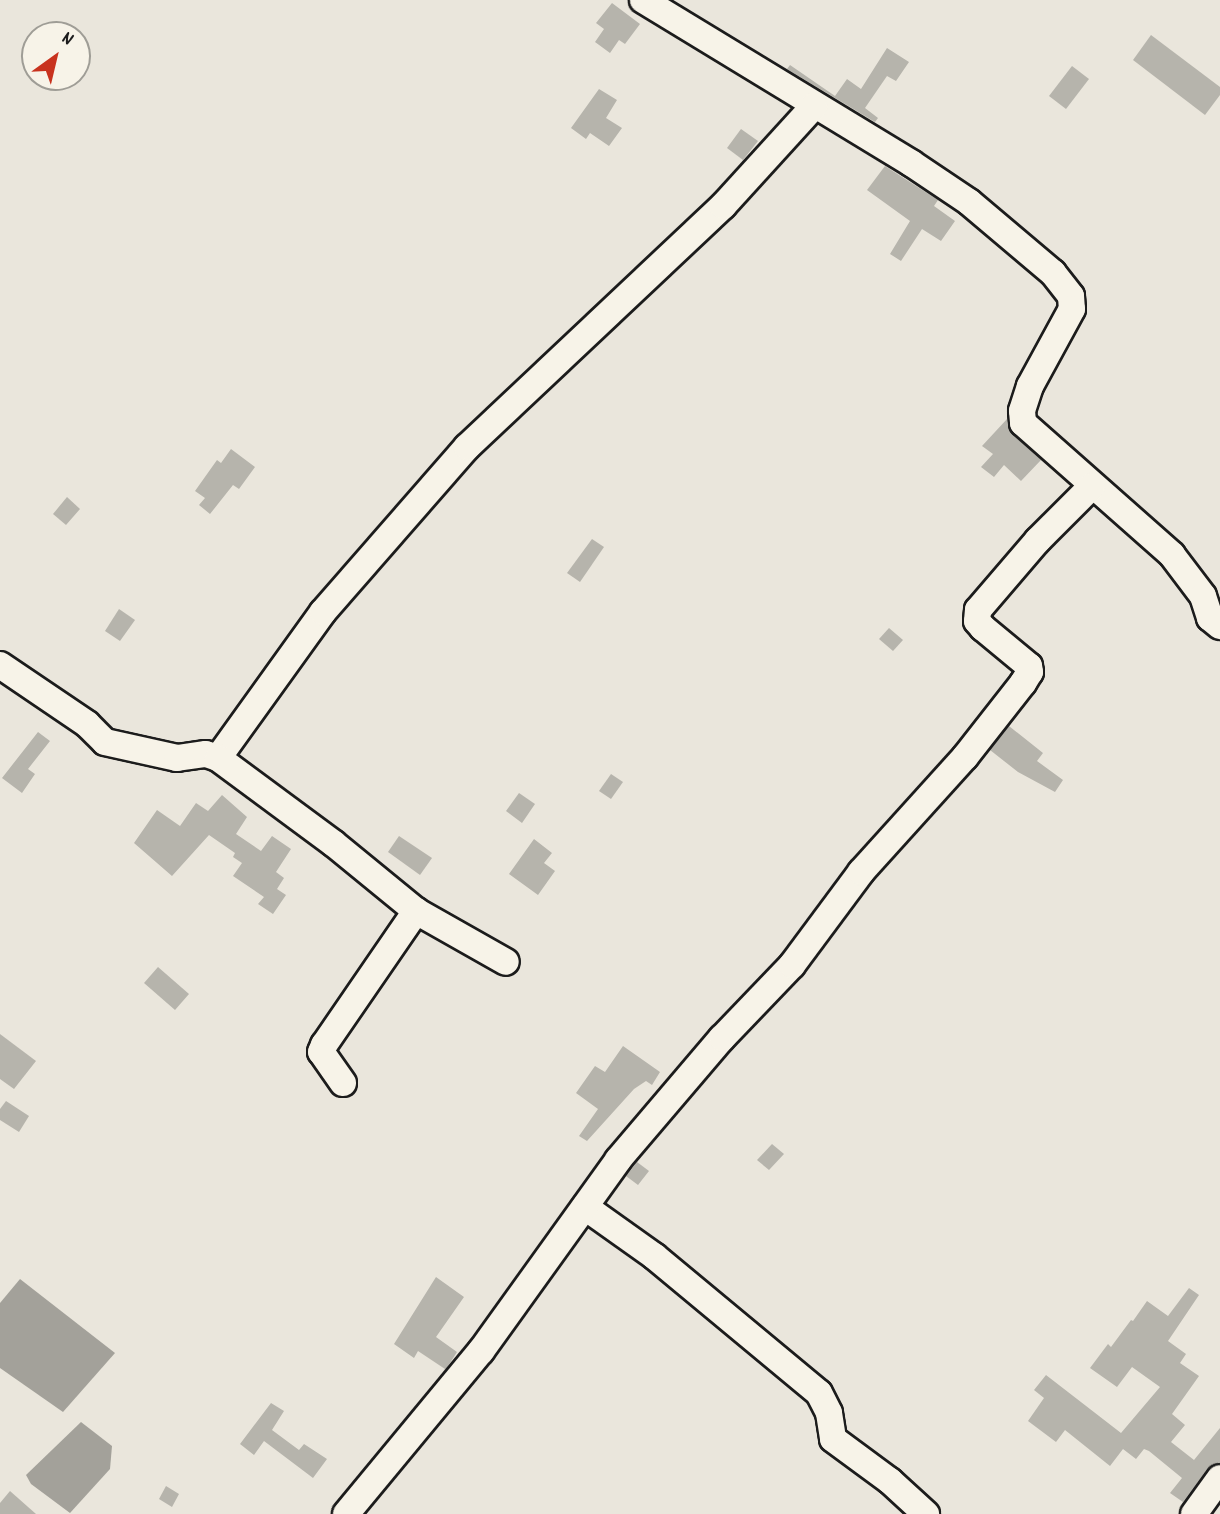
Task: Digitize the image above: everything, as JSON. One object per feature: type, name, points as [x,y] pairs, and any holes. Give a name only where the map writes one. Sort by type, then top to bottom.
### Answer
[{"type":"street","points":[[643,0],[911,163],[969,202],[1053,273],[1071,296],[1072,309],[1030,386],[1021,417],[1028,429],[1172,555],[1203,596],[1210,618],[1220,626]]},
{"type":"street","points":[[218,758],[323,612],[467,447],[723,206],[814,106]]},
{"type":"street","points":[[346,1514],[481,1351],[618,1160],[722,1038],[792,965],[861,872],[965,757],[1023,683],[1030,672],[1029,666],[983,628],[977,621],[978,610],[1038,540],[1092,486]]},
{"type":"street","points":[[0,665],[87,724],[105,741],[177,758],[206,754],[218,758],[333,843],[416,911],[506,962]]},
{"type":"street","points":[[343,1083],[321,1052],[416,911]]},
{"type":"street","points":[[585,1208],[654,1256],[819,1393],[829,1413],[833,1439],[890,1481],[926,1514]]},
{"type":"street","points":[[1194,1514],[1220,1478]]},
{"type":"shaded area","points":[[20,1279],[115,1353],[63,1412],[0,1368],[0,1303]]},
{"type":"shaded area","points":[[81,1422],[112,1446],[110,1469],[70,1513],[31,1484],[26,1475]]},
{"type":"building","points":[[612,3],[640,24],[625,44],[619,40],[610,53],[595,42],[604,29],[596,23]]},
{"type":"building","points":[[1151,35],[1220,87],[1220,95],[1205,115],[1133,60]]},
{"type":"building","points":[[887,48],[909,62],[896,81],[887,76],[865,108],[878,118],[875,122],[787,69],[790,65],[835,96],[847,79],[861,89]]},
{"type":"building","points":[[1072,66],[1089,79],[1066,109],[1049,96]]},
{"type":"building","points":[[599,89],[617,100],[606,118],[622,128],[609,146],[590,133],[586,139],[571,128]]},
{"type":"building","points":[[741,129],[758,141],[743,160],[727,148]]},
{"type":"building","points":[[885,166],[938,200],[934,206],[955,221],[941,241],[922,229],[901,261],[890,254],[910,221],[867,190]]},
{"type":"building","points":[[1007,419],[1013,435],[1041,460],[1021,481],[1004,465],[994,477],[981,467],[993,454],[982,446]]},
{"type":"building","points":[[231,449],[255,467],[239,489],[233,485],[210,514],[199,505],[205,498],[195,491],[217,460],[221,463]]},
{"type":"building","points":[[67,497],[80,509],[66,525],[53,514]]},
{"type":"building","points":[[592,539],[604,547],[580,582],[567,573]]},
{"type":"building","points":[[119,609],[135,620],[120,641],[105,631]]},
{"type":"building","points":[[889,628],[903,640],[893,651],[879,639]]},
{"type":"building","points":[[1009,726],[1043,753],[1037,761],[1063,780],[1055,792],[1018,772],[990,750]]},
{"type":"building","points":[[38,732],[50,741],[28,769],[35,774],[22,793],[2,778]]},
{"type":"building","points":[[611,774],[623,782],[611,799],[599,791]]},
{"type":"building","points":[[519,793],[535,804],[522,823],[506,811]]},
{"type":"building","points":[[222,795],[247,817],[236,834],[261,851],[272,836],[291,849],[276,872],[284,878],[277,889],[286,895],[273,914],[258,904],[264,897],[233,876],[242,863],[233,857],[235,853],[209,835],[172,876],[134,843],[157,810],[180,826],[196,803],[208,811]]},
{"type":"building","points":[[399,836],[432,858],[420,875],[388,852]]},
{"type":"building","points":[[534,839],[552,853],[544,863],[555,871],[538,895],[509,874]]},
{"type":"building","points":[[158,967],[189,994],[175,1010],[144,983]]},
{"type":"building","points":[[0,1034],[36,1061],[14,1089],[0,1079]]},
{"type":"building","points":[[623,1046],[660,1072],[652,1085],[646,1081],[634,1089],[587,1141],[579,1136],[598,1109],[576,1093],[595,1066],[605,1072]]},
{"type":"building","points":[[6,1101],[29,1116],[19,1132],[0,1120],[0,1109]]},
{"type":"building","points":[[772,1144],[784,1154],[769,1170],[757,1160]]},
{"type":"building","points":[[637,1162],[649,1171],[638,1185],[626,1176]]},
{"type":"building","points":[[436,1277],[464,1297],[436,1337],[457,1352],[443,1372],[445,1369],[418,1351],[414,1358],[394,1344]]},
{"type":"building","points":[[1189,1288],[1199,1295],[1168,1341],[1186,1354],[1180,1363],[1199,1376],[1172,1414],[1185,1425],[1171,1442],[1194,1460],[1220,1428],[1220,1462],[1207,1469],[1183,1502],[1170,1493],[1182,1478],[1149,1451],[1144,1449],[1136,1459],[1123,1449],[1110,1466],[1065,1430],[1056,1442],[1028,1421],[1044,1398],[1034,1390],[1046,1375],[1121,1433],[1160,1387],[1132,1367],[1117,1387],[1090,1368],[1108,1344],[1111,1347],[1147,1301],[1168,1316]]},
{"type":"building","points":[[271,1403],[284,1411],[272,1430],[299,1450],[304,1444],[327,1459],[313,1478],[264,1441],[254,1455],[240,1444]]},
{"type":"building","points":[[166,1486],[179,1494],[172,1507],[159,1499]]},
{"type":"building","points":[[10,1491],[36,1514],[0,1514],[0,1503]]}]
